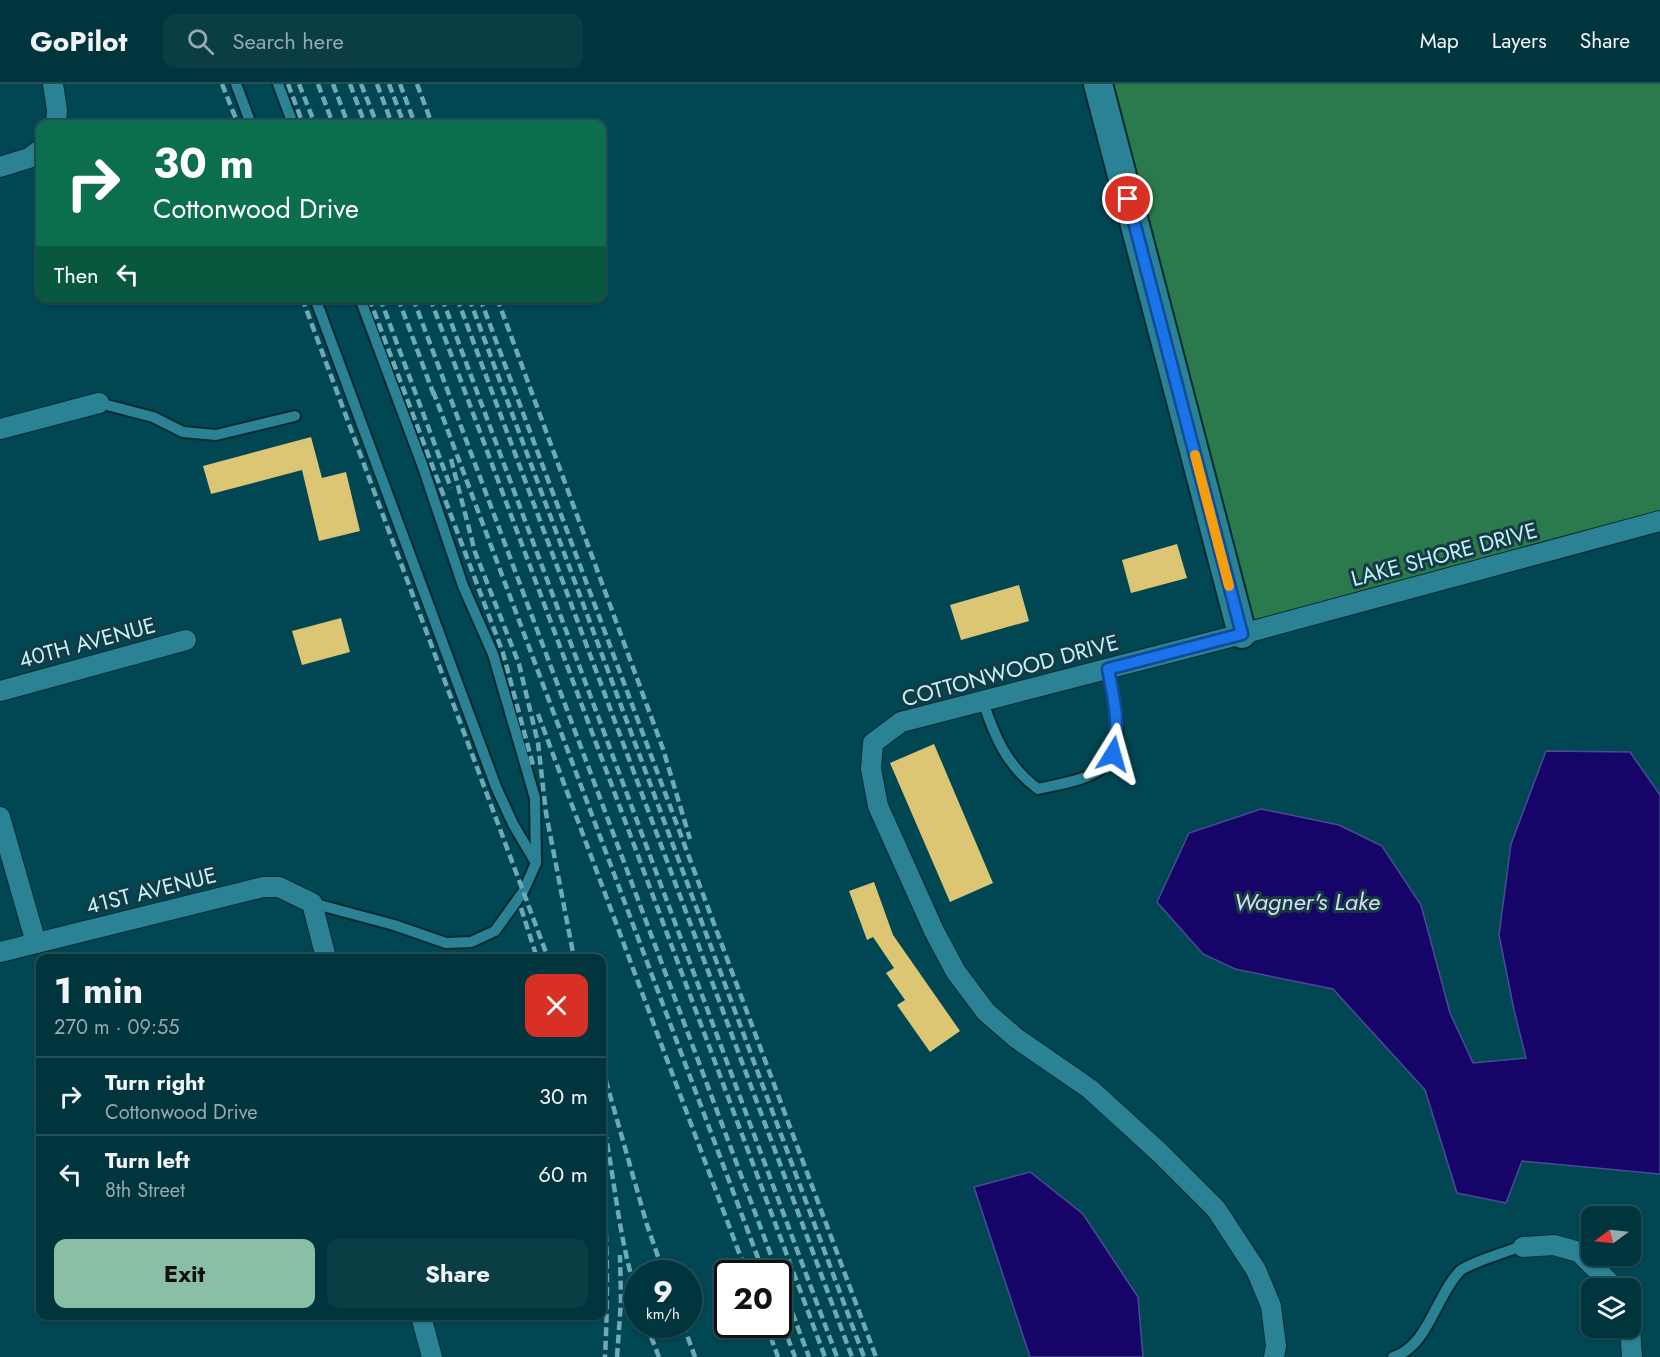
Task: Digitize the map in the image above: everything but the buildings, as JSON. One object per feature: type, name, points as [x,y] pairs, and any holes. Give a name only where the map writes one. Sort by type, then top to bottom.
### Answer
[{"type":"street","points":[[53,84],[56,120]]},
{"type":"street","points":[[1098,84],[1242,634]]},
{"type":"street","points":[[0,168],[29,158],[36,153]]},
{"type":"street","points":[[0,429],[99,403]]},
{"type":"street","name":"LAKE SHORE DRIVE","points":[[1242,634],[1660,521]]},
{"type":"street","name":"COTTONWOOD DRIVE","points":[[1242,634],[901,722],[873,743],[871,769],[878,806],[903,866],[956,972],[986,1012],[1016,1038],[1090,1089],[1160,1153],[1216,1209],[1256,1270],[1271,1306],[1276,1346],[1274,1357]]},
{"type":"street","name":"40TH AVENUE","points":[[0,691],[186,640]]},
{"type":"street","points":[[0,817],[36,943]]},
{"type":"street","name":"41ST AVENUE","points":[[0,952],[263,886],[279,887],[312,903]]},
{"type":"street","points":[[312,903],[325,954]]},
{"type":"street","points":[[1523,1247],[1554,1245],[1579,1252],[1605,1278]]},
{"type":"street","points":[[422,1320],[432,1357]]},
{"type":"street","points":[[1631,1338],[1632,1357]]},
{"type":"lane","points":[[236,84],[250,120]]},
{"type":"lane","points":[[278,84],[292,120]]},
{"type":"lane","points":[[317,303],[496,787],[513,824],[536,863]]},
{"type":"lane","points":[[312,903],[394,925],[446,943],[471,942],[495,931],[523,892],[536,863],[534,798],[493,654],[463,586],[423,467],[362,303]]},
{"type":"lane","points":[[99,403],[153,417],[183,432],[216,435],[295,416]]},
{"type":"lane","points":[[983,701],[993,734],[1025,780],[1038,789],[1084,777],[1103,767],[1113,754],[1118,718],[1108,669]]},
{"type":"lane","points":[[1393,1357],[1404,1354],[1425,1329],[1447,1288],[1462,1269],[1523,1247]]},
{"type":"green space","points":[[1098,84],[1660,84],[1660,521],[1242,634]]},
{"type":"water","name":"Wagner's Lake","points":[[1546,751],[1630,752],[1660,795],[1660,1174],[1522,1161],[1506,1203],[1457,1193],[1425,1090],[1333,989],[1235,969],[1203,954],[1157,902],[1189,833],[1261,809],[1339,825],[1382,846],[1421,905],[1450,1013],[1473,1063],[1526,1058],[1499,935],[1511,844]]},
{"type":"water","points":[[1030,1172],[1083,1214],[1138,1297],[1143,1357],[1030,1357],[974,1187]]},
{"type":"railway","points":[[222,84],[236,120]]},
{"type":"railway","points":[[288,84],[302,120]]},
{"type":"railway","points":[[299,84],[313,120]]},
{"type":"railway","points":[[318,84],[332,120]]},
{"type":"railway","points":[[333,84],[346,120]]},
{"type":"railway","points":[[350,84],[364,120]]},
{"type":"railway","points":[[361,84],[375,120]]},
{"type":"railway","points":[[377,84],[390,120]]},
{"type":"railway","points":[[389,84],[402,120]]},
{"type":"railway","points":[[400,84],[414,120]]},
{"type":"railway","points":[[417,84],[430,120]]},
{"type":"railway","points":[[304,303],[547,954]]},
{"type":"railway","points":[[371,303],[503,653],[533,765]]},
{"type":"railway","points":[[382,303],[451,488]]},
{"type":"railway","points":[[400,303],[435,398]]},
{"type":"railway","points":[[415,303],[773,1260]]},
{"type":"railway","points":[[432,303],[825,1357]]},
{"type":"railway","points":[[444,303],[837,1357]]},
{"type":"railway","points":[[459,303],[852,1357]]},
{"type":"railway","points":[[471,303],[864,1357]]},
{"type":"railway","points":[[482,303],[876,1357]]},
{"type":"railway","points":[[499,303],[663,749],[690,839]]},
{"type":"railway","points":[[433,391],[759,1260]]},
{"type":"railway","points":[[451,459],[475,552],[519,664],[538,743],[546,813],[573,954]]},
{"type":"railway","points":[[538,714],[742,1260]]},
{"type":"railway","points":[[521,908],[536,954]]},
{"type":"railway","points":[[606,1081],[659,1260]]},
{"type":"railway","points":[[606,1140],[628,1260]]},
{"type":"railway","points":[[605,1357],[606,1246]]},
{"type":"railway","points":[[617,1357],[621,1301],[620,1255]]},
{"type":"railway","points":[[792,1312],[809,1357]]},
{"type":"railway","points":[[652,1338],[659,1357]]},
{"type":"railway","points":[[688,1338],[695,1357]]},
{"type":"railway","points":[[771,1338],[778,1357]]},
{"type":"railway","points":[[788,1338],[795,1357]]},
{"type":"slow traffic","points":[[1195,455],[1229,586]]},
{"type":"route","points":[[1113,754],[1118,718],[1108,669],[1242,634],[1128,199]]}]
